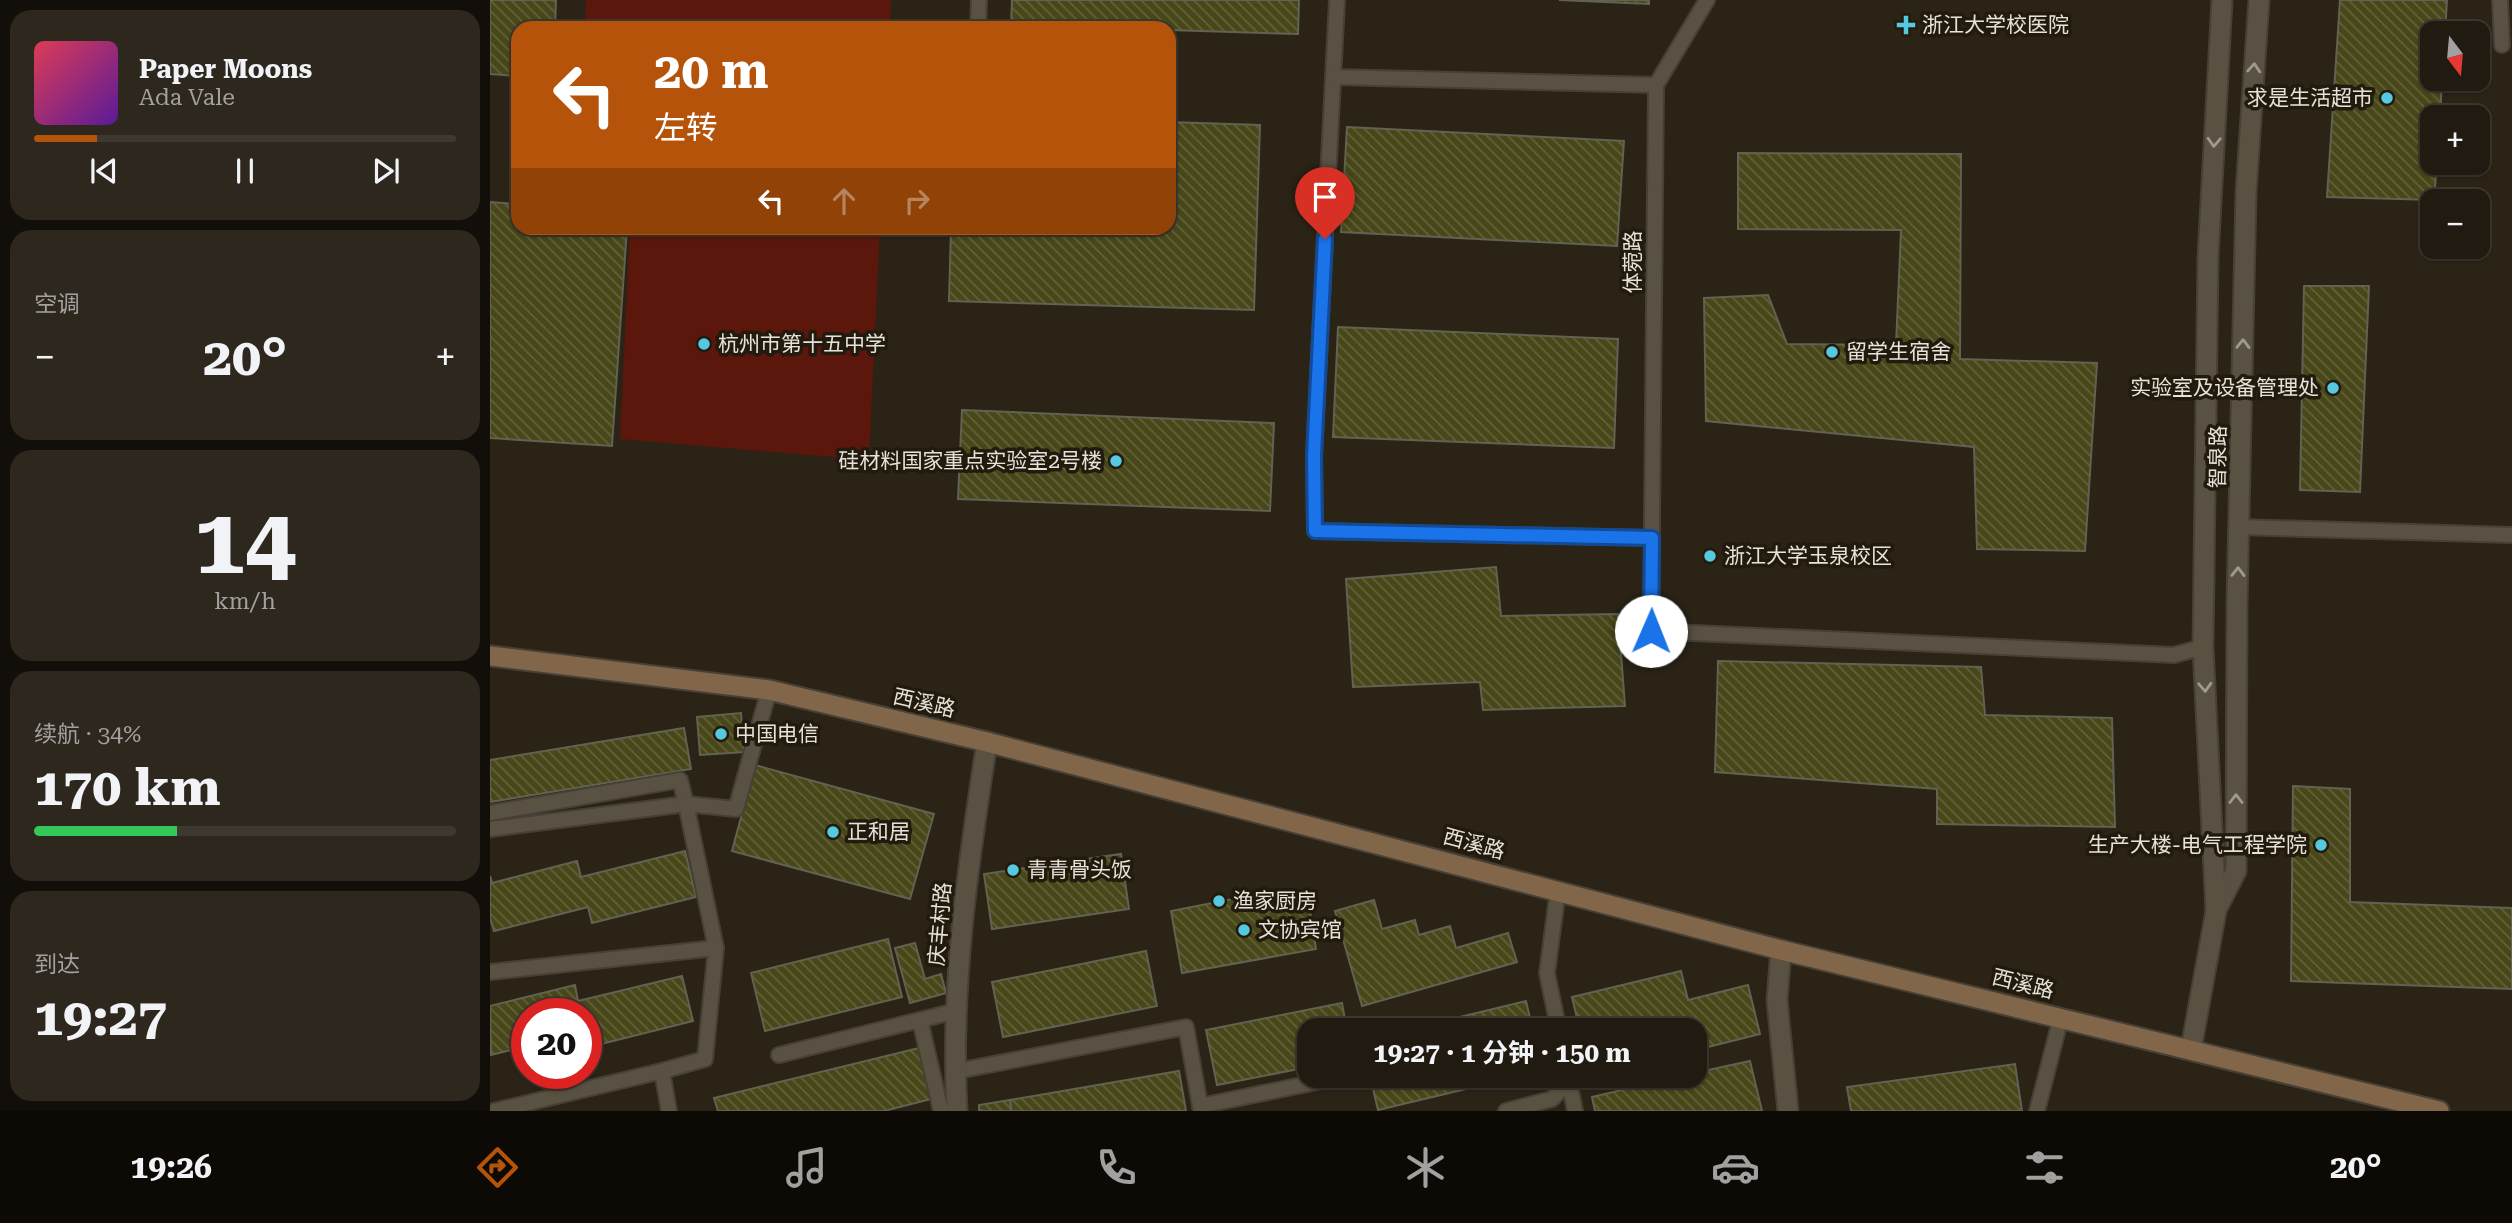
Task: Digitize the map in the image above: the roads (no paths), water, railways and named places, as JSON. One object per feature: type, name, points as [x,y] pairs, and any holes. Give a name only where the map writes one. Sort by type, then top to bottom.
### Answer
[{"type":"main road","name":"西溪路","points":[[490,656],[768,690],[987,742],[1781,950],[2439,1111]]},
{"type":"street","name":"智泉路","points":[[2191,1049],[2216,911],[2203,647],[2207,257],[2222,0]]},
{"type":"street","name":"智泉路","points":[[2216,911],[2236,871],[2246,192],[2259,0]]},
{"type":"street","name":"庆丰村路","points":[[957,1111],[956,1011],[970,855],[987,742]]},
{"type":"street","points":[[1781,950],[1777,1000],[1788,1111]]},
{"type":"lane","points":[[978,21],[979,0]]},
{"type":"lane","points":[[1337,0],[1314,456],[1315,531],[1652,538]]},
{"type":"lane","points":[[1334,77],[1656,85],[1707,0]]},
{"type":"lane","points":[[2500,0],[2502,45]]},
{"type":"lane","name":"体菀路","points":[[1656,85],[1651,631],[2175,655],[2203,647]]},
{"type":"lane","points":[[2239,527],[2512,535]]},
{"type":"lane","points":[[490,829],[686,804],[736,809],[768,690]]},
{"type":"lane","points":[[490,813],[680,780],[716,948],[705,1059],[494,1111]]},
{"type":"lane","points":[[1556,1018],[1547,973],[1558,890]]},
{"type":"lane","points":[[490,972],[716,948]]},
{"type":"lane","points":[[779,1055],[956,1011]]},
{"type":"lane","points":[[2037,1111],[2061,1017]]},
{"type":"lane","points":[[920,1020],[940,1111]]},
{"type":"lane","points":[[957,1071],[1186,1027],[1201,1108],[1297,1087]]},
{"type":"lane","points":[[662,1071],[669,1111]]},
{"type":"lane","points":[[1506,1111],[1552,1099],[1561,1088]]},
{"type":"lane","points":[[1570,1088],[1575,1111]]},
{"type":"place","name":"浙江大学校医院","points":[[1906,25]]},
{"type":"place","name":"求是生活超市","points":[[2387,98]]},
{"type":"place","name":"杭州市第十五中学","points":[[704,344]]},
{"type":"place","name":"留学生宿舍","points":[[1832,352]]},
{"type":"place","name":"实验室及设备管理处","points":[[2333,388]]},
{"type":"place","name":"硅材料国家重点实验室2号楼","points":[[1116,461]]},
{"type":"place","name":"浙江大学玉泉校区","points":[[1710,556]]},
{"type":"place","name":"中国电信","points":[[721,734]]},
{"type":"place","name":"正和居","points":[[833,832]]},
{"type":"place","name":"生产大楼-电气工程学院","points":[[2321,845]]},
{"type":"place","name":"青青骨头饭","points":[[1013,870]]},
{"type":"place","name":"渔家厨房","points":[[1219,901]]},
{"type":"place","name":"文协宾馆","points":[[1244,930]]}]
